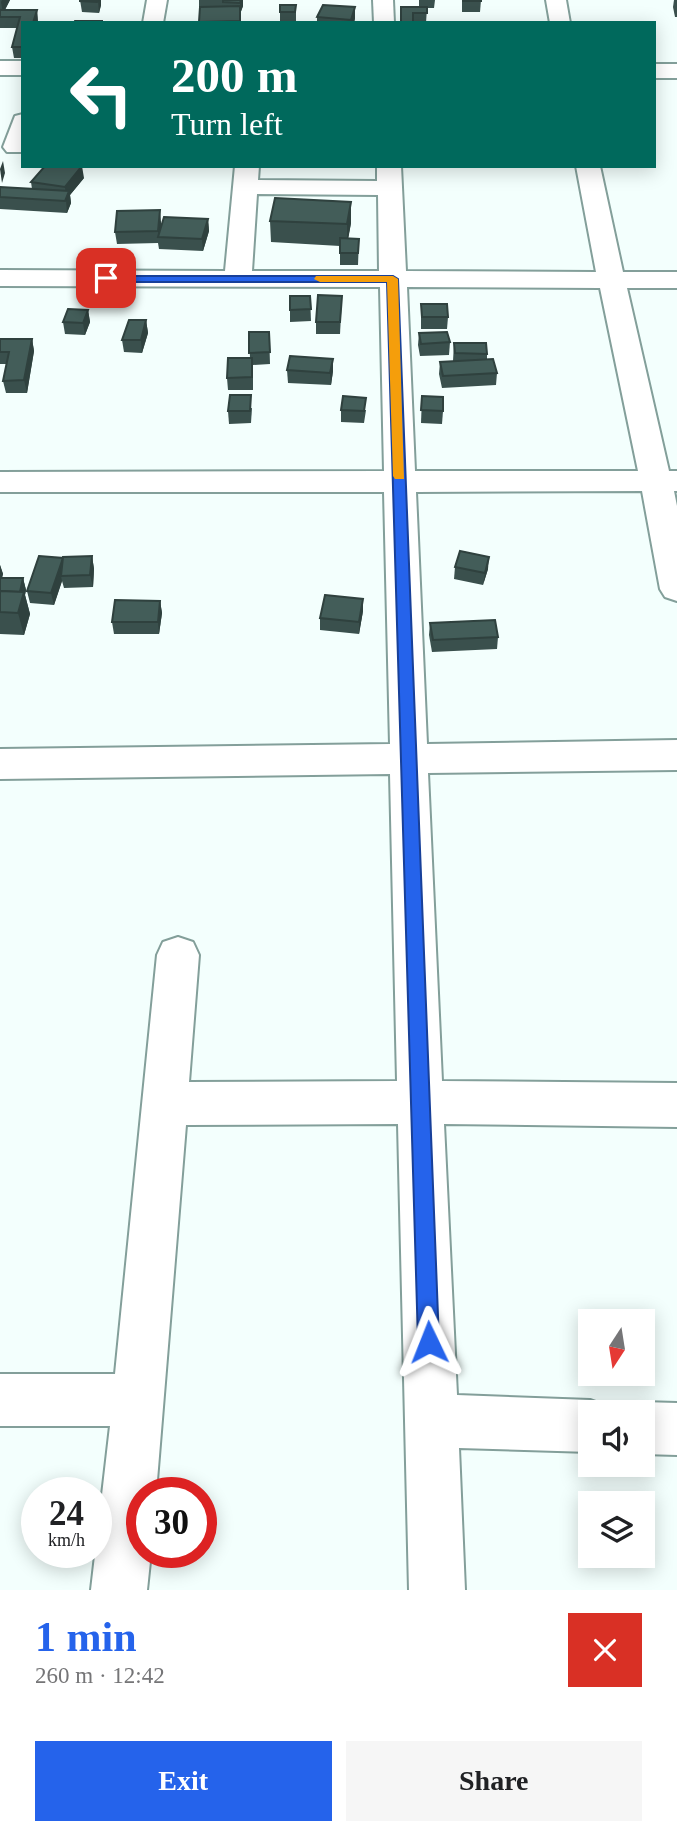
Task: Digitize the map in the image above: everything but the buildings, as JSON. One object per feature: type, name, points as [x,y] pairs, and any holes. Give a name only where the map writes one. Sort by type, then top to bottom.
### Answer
[{"type":"street","points":[[153,21],[157,0]]},
{"type":"street","points":[[383,0],[384,21]]},
{"type":"street","points":[[556,0],[560,21]]},
{"type":"street","points":[[0,68],[21,68]]},
{"type":"street","points":[[656,71],[677,71]]},
{"type":"street","points":[[12,147],[21,126]]},
{"type":"street","points":[[588,168],[610,280],[668,481],[677,589]]},
{"type":"street","points":[[238,279],[247,177],[389,177],[437,1590]]},
{"type":"street","points":[[0,278],[677,280]]},
{"type":"street","points":[[0,482],[668,481]]},
{"type":"street","points":[[0,764],[677,755]]},
{"type":"street","points":[[119,1590],[139,1400],[178,955]]},
{"type":"street","points":[[163,1104],[253,1101],[677,1105]]},
{"type":"street","points":[[0,1399],[139,1400]]},
{"type":"street","points":[[431,1421],[578,1426]]},
{"type":"street","points":[[655,1428],[677,1429]]},
{"type":"slow traffic","points":[[320,279],[393,279],[399,476]]},
{"type":"route","points":[[106,278],[393,279],[429,1342]]}]
